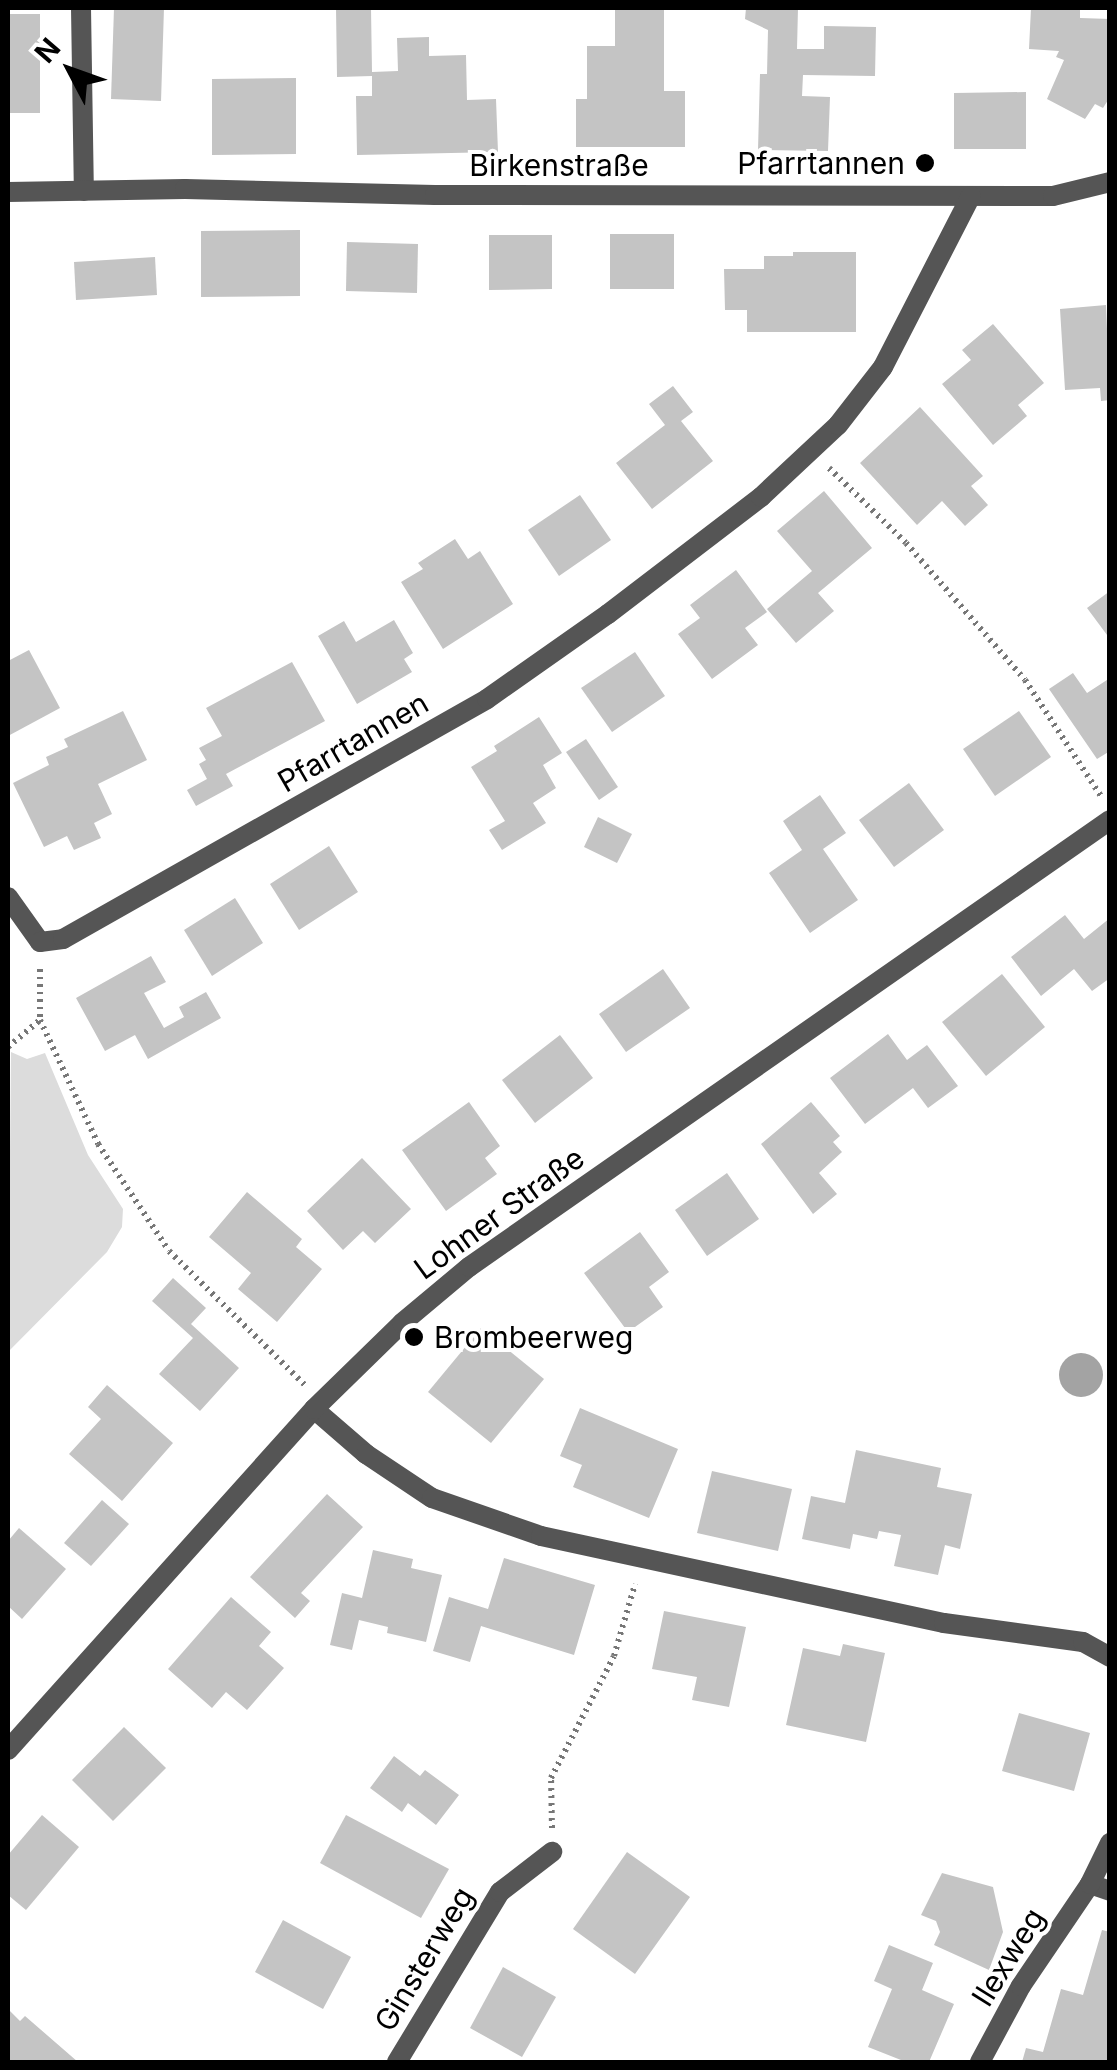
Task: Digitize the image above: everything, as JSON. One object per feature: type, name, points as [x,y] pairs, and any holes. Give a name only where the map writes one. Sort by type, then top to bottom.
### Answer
[{"type":"street","points":[[81,8],[84,191]]},
{"type":"street","name":"Birkenstraße","points":[[8,192],[1053,196],[1110,182]]},
{"type":"street","name":"Pfarrtannen","points":[[40,942],[63,939],[487,699],[683,560],[812,450],[883,367],[971,196]]},
{"type":"street","name":"Lohner Straße","points":[[8,1750],[317,1406],[402,1323],[469,1267],[1110,820]]},
{"type":"street","points":[[8,897],[40,942]]},
{"type":"street","points":[[317,1406],[366,1454],[432,1498],[541,1536],[944,1623],[1083,1642],[1110,1657]]},
{"type":"street","name":"Ilexweg","points":[[980,2062],[1021,1986],[1100,1888],[1110,1843]]},
{"type":"street","name":"Ginsterweg","points":[[397,2062],[500,1892],[552,1852]]},
{"type":"path","points":[[812,450],[906,543],[1025,680],[1110,810]]},
{"type":"path","points":[[40,942],[40,1020],[98,1144],[169,1251],[317,1406]]},
{"type":"path","points":[[8,1047],[40,1020]]},
{"type":"path","points":[[552,1852],[551,1778],[614,1656],[642,1558]]},
{"type":"shaded area","points":[[11,1052],[27,1059],[45,1053],[88,1155],[123,1209],[122,1227],[107,1252],[8,1352]]},
{"type":"shaded area","points":[[1081,1353],[1096,1360],[1103,1375],[1096,1390],[1081,1397],[1066,1390],[1059,1375],[1066,1360]]},
{"type":"building","points":[[114,8],[164,8],[161,101],[111,99]]},
{"type":"building","points":[[336,8],[371,8],[372,72],[398,71],[397,38],[429,37],[429,56],[466,55],[467,100],[496,99],[498,152],[357,155],[356,96],[372,96],[372,76],[337,77]]},
{"type":"building","points":[[615,8],[664,8],[664,91],[685,91],[685,147],[576,147],[576,99],[587,99],[587,46],[615,46]]},
{"type":"building","points":[[746,8],[798,8],[797,49],[824,49],[824,26],[876,27],[875,76],[803,75],[802,96],[830,97],[828,151],[758,150],[760,74],[767,74],[768,30],[745,19]]},
{"type":"building","points":[[1031,8],[1080,8],[1080,18],[1110,19],[1110,97],[1103,108],[1095,104],[1085,119],[1047,99],[1064,60],[1056,57],[1059,51],[1029,49]]},
{"type":"building","points":[[8,14],[40,14],[40,113],[8,113]]},
{"type":"building","points":[[296,78],[296,154],[212,155],[212,79]]},
{"type":"building","points":[[1026,92],[1026,149],[954,149],[954,93]]},
{"type":"building","points":[[300,230],[300,296],[201,297],[201,231]]},
{"type":"building","points":[[610,234],[674,234],[674,289],[610,289]]},
{"type":"building","points":[[489,235],[552,235],[552,289],[489,290]]},
{"type":"building","points":[[347,242],[418,244],[417,293],[346,291]]},
{"type":"building","points":[[793,252],[856,252],[856,332],[747,332],[747,310],[725,310],[724,269],[764,269],[764,256],[793,256]]},
{"type":"building","points":[[155,257],[157,295],[76,300],[74,262]]},
{"type":"building","points":[[1106,305],[1110,400],[1101,401],[1100,388],[1065,390],[1060,309]]},
{"type":"building","points":[[993,324],[1044,383],[1018,405],[1027,416],[993,445],[942,384],[971,360],[962,350]]},
{"type":"building","points":[[673,386],[693,412],[681,421],[713,461],[652,509],[616,463],[665,425],[649,404]]},
{"type":"building","points":[[920,407],[983,476],[971,486],[988,505],[965,526],[942,501],[917,525],[860,463]]},
{"type":"building","points":[[824,491],[872,548],[818,593],[834,611],[796,643],[767,609],[812,571],[777,531]]},
{"type":"building","points":[[580,495],[611,540],[559,576],[528,530]]},
{"type":"building","points":[[455,539],[468,559],[480,551],[513,604],[443,649],[401,582],[423,569],[418,563]]},
{"type":"building","points":[[736,570],[767,612],[745,628],[758,645],[712,679],[678,634],[700,618],[690,605]]},
{"type":"building","points":[[1110,591],[1110,639],[1087,608]]},
{"type":"building","points":[[394,620],[413,653],[404,659],[412,672],[357,704],[318,636],[344,621],[356,642]]},
{"type":"building","points":[[29,650],[60,708],[8,736],[8,661]]},
{"type":"building","points":[[635,652],[665,696],[612,732],[581,688]]},
{"type":"building","points":[[292,662],[325,721],[226,774],[233,786],[196,806],[187,790],[207,779],[199,764],[206,760],[199,748],[222,736],[206,708]]},
{"type":"building","points":[[1073,673],[1087,693],[1110,678],[1110,751],[1097,759],[1049,689]]},
{"type":"building","points":[[123,711],[147,760],[98,784],[112,814],[94,823],[101,838],[74,850],[67,836],[44,847],[13,783],[49,765],[46,757],[68,747],[64,739]]},
{"type":"building","points":[[1019,711],[1051,757],[995,796],[963,749]]},
{"type":"building","points":[[539,717],[562,753],[543,765],[556,788],[533,803],[546,823],[502,850],[489,830],[505,821],[471,767],[497,751],[494,746]]},
{"type":"building","points":[[586,739],[618,787],[599,800],[566,752]]},
{"type":"building","points":[[909,783],[944,830],[894,867],[859,820]]},
{"type":"building","points":[[820,795],[846,833],[823,849],[858,900],[810,933],[769,873],[802,850],[783,821]]},
{"type":"building","points":[[598,817],[632,834],[617,863],[584,847]]},
{"type":"building","points":[[329,846],[358,892],[299,930],[270,884]]},
{"type":"building","points":[[235,898],[263,943],[212,976],[184,930]]},
{"type":"building","points":[[1065,915],[1084,939],[1110,918],[1110,978],[1092,991],[1074,969],[1041,996],[1011,957]]},
{"type":"building","points":[[151,956],[166,982],[144,993],[164,1028],[184,1017],[179,1007],[206,992],[221,1018],[148,1059],[135,1035],[105,1051],[76,998]]},
{"type":"building","points":[[663,969],[690,1008],[626,1052],[599,1014]]},
{"type":"building","points":[[1002,974],[1045,1027],[986,1076],[942,1022]]},
{"type":"building","points":[[888,1034],[907,1060],[927,1045],[958,1086],[928,1108],[913,1088],[865,1124],[830,1078]]},
{"type":"building","points":[[560,1035],[593,1078],[535,1123],[502,1080]]},
{"type":"building","points":[[469,1102],[500,1146],[485,1158],[497,1174],[446,1211],[402,1150]]},
{"type":"building","points":[[811,1102],[840,1136],[833,1142],[842,1152],[819,1173],[837,1194],[813,1214],[761,1144]]},
{"type":"building","points":[[362,1158],[411,1209],[375,1243],[363,1231],[343,1250],[307,1211]]},
{"type":"building","points":[[727,1173],[759,1219],[707,1256],[675,1210]]},
{"type":"building","points":[[247,1192],[302,1239],[296,1247],[322,1269],[277,1322],[238,1289],[251,1273],[209,1237]]},
{"type":"building","points":[[640,1232],[669,1272],[649,1287],[663,1307],[628,1332],[584,1273]]},
{"type":"building","points":[[173,1278],[206,1308],[191,1324],[239,1368],[200,1411],[159,1374],[193,1338],[152,1301]]},
{"type":"building","points":[[481,1328],[544,1379],[491,1443],[428,1392]]},
{"type":"building","points":[[107,1385],[173,1443],[122,1501],[69,1454],[101,1419],[88,1407]]},
{"type":"building","points":[[580,1408],[678,1449],[649,1518],[573,1487],[582,1465],[560,1456]]},
{"type":"building","points":[[856,1450],[941,1468],[937,1487],[972,1494],[960,1549],[945,1545],[938,1575],[894,1566],[901,1535],[879,1531],[877,1539],[853,1534],[850,1549],[802,1539],[811,1496],[845,1503]]},
{"type":"building","points":[[712,1471],[792,1489],[778,1551],[697,1533]]},
{"type":"building","points":[[327,1494],[363,1527],[301,1593],[310,1601],[295,1618],[250,1577]]},
{"type":"building","points":[[102,1500],[129,1524],[91,1566],[64,1543]]},
{"type":"building","points":[[19,1528],[66,1569],[22,1619],[8,1606],[8,1541]]},
{"type":"building","points":[[373,1550],[413,1559],[411,1568],[442,1575],[426,1642],[387,1633],[388,1627],[359,1620],[352,1650],[330,1645],[342,1593],[362,1598]]},
{"type":"building","points":[[504,1558],[595,1585],[574,1655],[481,1626],[470,1662],[433,1651],[449,1597],[488,1609]]},
{"type":"building","points":[[231,1597],[271,1632],[259,1646],[284,1668],[247,1710],[226,1692],[212,1708],[168,1669]]},
{"type":"building","points":[[664,1611],[746,1627],[729,1707],[692,1700],[697,1677],[652,1669]]},
{"type":"building","points":[[843,1644],[885,1653],[866,1742],[786,1725],[803,1648],[840,1656]]},
{"type":"building","points":[[1019,1713],[1090,1733],[1074,1791],[1002,1771]]},
{"type":"building","points":[[124,1727],[166,1768],[113,1821],[72,1780]]},
{"type":"building","points":[[394,1756],[420,1776],[425,1770],[459,1795],[436,1825],[408,1803],[402,1812],[370,1788]]},
{"type":"building","points":[[42,1815],[79,1847],[26,1910],[8,1895],[8,1855]]},
{"type":"building","points":[[346,1815],[449,1869],[421,1918],[320,1863]]},
{"type":"building","points":[[627,1852],[690,1897],[635,1974],[573,1929]]},
{"type":"building","points":[[942,1873],[993,1887],[1003,1932],[989,1970],[934,1945],[940,1932],[936,1921],[921,1915]]},
{"type":"building","points":[[283,1920],[351,1957],[323,2009],[255,1972]]},
{"type":"building","points":[[1102,1930],[1110,1932],[1107,2062],[1022,2062],[1026,2048],[1043,2052],[1061,1989],[1083,1995]]},
{"type":"building","points":[[889,1945],[933,1963],[922,1990],[954,2004],[929,2062],[906,2062],[868,2047],[892,1989],[874,1981]]},
{"type":"building","points":[[503,1967],[556,1997],[522,2057],[470,2028]]},
{"type":"building","points":[[8,2009],[20,2021],[25,2016],[78,2062],[8,2062]]},
{"type":"place","name":"Pfarrtannen","points":[[925,163]]},
{"type":"place","name":"Brombeerweg","points":[[414,1337]]}]
